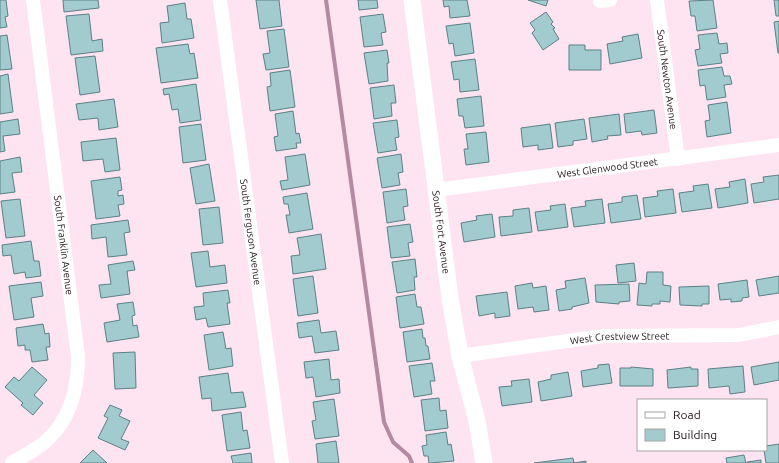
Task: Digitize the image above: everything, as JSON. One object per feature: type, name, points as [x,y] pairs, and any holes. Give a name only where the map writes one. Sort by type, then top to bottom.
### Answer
[{"type":"street","name":"South Franklin Avenue","points":[[12,463],[46,441],[60,425],[74,394],[78,370],[77,350],[33,0]]},
{"type":"street","name":"South Ferguson Avenue","points":[[220,0],[282,463]]},
{"type":"street","name":"South Fort Avenue","points":[[412,0],[450,298],[460,356],[477,421],[484,463]]},
{"type":"street","name":"South Newton Avenue","points":[[657,0],[678,159]]},
{"type":"street","name":"West Glenwood Street","points":[[436,190],[779,145]]},
{"type":"street","name":"West Crestview Street","points":[[460,356],[603,336],[739,335],[779,327]]},
{"type":"building","points":[[0,0],[6,0],[8,16],[5,17],[7,27],[0,28]]},
{"type":"building","points":[[63,0],[98,0],[99,8],[64,12]]},
{"type":"building","points":[[256,0],[279,0],[282,26],[260,29]]},
{"type":"building","points":[[358,0],[377,0],[378,8],[359,10]]},
{"type":"building","points":[[443,0],[467,0],[470,16],[450,18],[449,6],[444,7]]},
{"type":"building","points":[[528,0],[548,0],[546,6]]},
{"type":"building","points":[[713,0],[717,28],[697,31],[695,16],[691,16],[689,1]]},
{"type":"building","points":[[774,0],[779,0],[779,16],[776,16]]},
{"type":"building","points":[[185,3],[187,19],[191,19],[194,38],[162,43],[160,23],[169,22],[167,6]]},
{"type":"building","points":[[546,12],[553,22],[551,24],[555,28],[553,29],[559,39],[543,50],[532,33],[535,30],[530,23]]},
{"type":"building","points":[[89,14],[92,41],[102,39],[103,51],[71,55],[66,16]]},
{"type":"building","points":[[383,14],[386,32],[381,33],[383,45],[364,47],[360,17]]},
{"type":"building","points":[[779,21],[779,53],[778,53],[774,22]]},
{"type":"building","points":[[470,23],[474,53],[455,56],[453,43],[449,44],[446,26]]},
{"type":"building","points":[[284,29],[289,67],[266,70],[263,54],[270,53],[267,31]]},
{"type":"building","points":[[717,33],[719,44],[727,43],[728,53],[720,54],[722,63],[698,66],[695,50],[700,49],[698,35]]},
{"type":"building","points":[[638,34],[642,58],[610,64],[607,44],[623,41],[622,37]]},
{"type":"building","points":[[7,35],[12,69],[0,70],[0,36]]},
{"type":"building","points":[[188,44],[190,54],[194,53],[198,78],[161,83],[156,48]]},
{"type":"building","points":[[569,45],[585,45],[585,50],[601,50],[601,70],[569,70]]},
{"type":"building","points":[[387,50],[389,63],[387,63],[388,81],[369,84],[364,53]]},
{"type":"building","points":[[95,56],[100,92],[80,95],[75,58]]},
{"type":"building","points":[[475,59],[479,90],[460,92],[459,79],[454,80],[451,62]]},
{"type":"building","points":[[722,67],[724,76],[730,76],[732,84],[724,85],[726,97],[707,100],[705,85],[700,86],[698,70]]},
{"type":"building","points":[[290,70],[295,107],[270,111],[267,87],[271,86],[270,73]]},
{"type":"building","points":[[8,74],[13,112],[0,114],[0,76]]},
{"type":"building","points":[[196,84],[201,120],[180,123],[178,109],[172,110],[169,94],[164,95],[163,89]]},
{"type":"building","points":[[394,85],[396,103],[391,103],[392,116],[374,119],[370,88]]},
{"type":"building","points":[[481,96],[484,126],[465,128],[463,116],[459,116],[457,99]]},
{"type":"building","points":[[114,99],[118,127],[99,130],[98,118],[79,120],[76,104]]},
{"type":"building","points":[[727,102],[731,133],[707,137],[705,121],[710,120],[708,105]]},
{"type":"building","points":[[654,110],[657,133],[642,135],[641,131],[626,133],[624,114]]},
{"type":"building","points":[[293,111],[296,134],[299,133],[301,143],[296,143],[297,148],[276,151],[274,137],[278,136],[275,114]]},
{"type":"building","points":[[619,114],[621,135],[607,136],[608,139],[592,142],[589,118]]},
{"type":"building","points":[[18,119],[20,134],[3,136],[5,151],[0,152],[0,122]]},
{"type":"building","points":[[584,119],[587,139],[573,141],[573,145],[558,147],[555,123]]},
{"type":"building","points":[[397,120],[399,137],[395,138],[397,150],[378,153],[373,123]]},
{"type":"building","points":[[201,124],[206,160],[183,163],[179,127]]},
{"type":"building","points":[[550,124],[553,148],[538,150],[538,145],[523,147],[521,128]]},
{"type":"building","points":[[486,132],[489,162],[466,165],[464,149],[468,149],[466,134]]},
{"type":"building","points":[[116,138],[120,170],[105,172],[103,159],[83,161],[81,142]]},
{"type":"building","points":[[305,154],[310,185],[282,190],[280,181],[288,180],[285,157]]},
{"type":"building","points":[[401,154],[403,172],[398,173],[400,185],[382,188],[377,158]]},
{"type":"building","points":[[20,157],[22,172],[12,173],[15,192],[0,194],[0,161]]},
{"type":"building","points":[[209,164],[215,201],[196,204],[190,168]]},
{"type":"building","points":[[779,175],[779,199],[754,203],[751,184],[764,182],[763,177]]},
{"type":"building","points":[[120,177],[122,190],[118,191],[118,196],[123,195],[124,204],[118,205],[120,216],[96,219],[91,181]]},
{"type":"building","points":[[745,179],[748,203],[718,208],[715,189],[730,187],[729,182]]},
{"type":"building","points":[[708,184],[712,208],[682,212],[679,193],[694,191],[693,186]]},
{"type":"building","points":[[406,189],[408,206],[403,207],[405,220],[387,223],[383,192]]},
{"type":"building","points":[[673,189],[676,213],[645,217],[643,198],[658,196],[657,191]]},
{"type":"building","points":[[307,193],[313,229],[289,233],[286,215],[290,215],[288,204],[284,204],[283,197]]},
{"type":"building","points":[[637,195],[641,219],[611,223],[608,204],[622,202],[622,197]]},
{"type":"building","points":[[20,199],[25,236],[6,238],[1,201]]},
{"type":"building","points":[[602,199],[605,223],[574,227],[571,208],[586,206],[585,201]]},
{"type":"building","points":[[565,204],[568,227],[538,231],[535,212],[551,210],[550,206]]},
{"type":"building","points":[[219,207],[223,243],[203,245],[199,209]]},
{"type":"building","points":[[529,208],[532,232],[501,236],[499,217],[513,216],[513,210]]},
{"type":"building","points":[[492,214],[495,237],[464,242],[461,223],[477,220],[476,216]]},
{"type":"building","points":[[128,220],[130,232],[124,233],[127,255],[108,257],[106,237],[92,239],[91,225]]},
{"type":"building","points":[[410,224],[413,242],[408,243],[410,256],[391,258],[387,227]]},
{"type":"building","points":[[321,234],[326,269],[293,274],[291,256],[300,255],[297,238]]},
{"type":"building","points":[[31,241],[34,261],[39,261],[41,276],[26,278],[25,272],[14,274],[11,255],[3,256],[2,245]]},
{"type":"building","points":[[208,251],[210,267],[225,265],[227,283],[196,287],[191,253]]},
{"type":"building","points":[[415,259],[417,277],[414,277],[415,290],[397,293],[392,262]]},
{"type":"building","points":[[133,261],[135,270],[127,271],[130,294],[101,298],[99,285],[111,284],[108,265]]},
{"type":"building","points":[[634,263],[636,281],[618,283],[616,265]]},
{"type":"building","points":[[647,272],[663,272],[663,285],[671,286],[670,302],[660,301],[660,304],[652,304],[652,306],[637,305],[639,283],[646,284]]},
{"type":"building","points":[[313,276],[318,313],[298,316],[293,279]]},
{"type":"building","points":[[779,276],[779,293],[759,296],[756,280]]},
{"type":"building","points":[[585,278],[589,303],[572,307],[572,309],[559,311],[556,290],[566,288],[565,281]]},
{"type":"building","points":[[747,280],[749,297],[742,298],[742,301],[731,302],[731,299],[720,300],[718,284]]},
{"type":"building","points":[[41,282],[43,296],[31,298],[34,317],[14,320],[9,286]]},
{"type":"building","points":[[532,283],[533,288],[546,286],[549,310],[534,312],[533,307],[518,309],[515,286]]},
{"type":"building","points":[[629,284],[630,301],[619,302],[619,304],[596,302],[595,285]]},
{"type":"building","points":[[709,286],[709,304],[702,304],[702,306],[680,305],[679,287]]},
{"type":"building","points":[[228,290],[230,303],[227,303],[230,324],[208,327],[206,318],[196,320],[194,307],[204,306],[203,293]]},
{"type":"building","points":[[507,292],[510,316],[495,318],[495,313],[479,316],[476,296]]},
{"type":"building","points":[[415,294],[417,307],[421,307],[424,324],[400,328],[396,297]]},
{"type":"building","points":[[133,302],[135,315],[132,316],[133,326],[137,325],[139,337],[107,342],[104,323],[120,320],[117,304]]},
{"type":"building","points":[[319,320],[321,333],[336,331],[339,350],[315,353],[312,336],[299,338],[297,323]]},
{"type":"building","points":[[43,324],[45,334],[49,333],[50,347],[46,347],[48,360],[32,362],[30,350],[25,350],[25,345],[18,346],[16,328]]},
{"type":"building","points":[[422,329],[423,338],[425,338],[426,346],[428,346],[430,359],[407,362],[403,332]]},
{"type":"building","points":[[223,332],[226,349],[231,348],[233,366],[209,370],[204,335]]},
{"type":"building","points":[[135,352],[136,388],[115,389],[113,353]]},
{"type":"building","points":[[329,359],[331,380],[339,379],[340,393],[316,397],[313,377],[306,378],[304,362]]},
{"type":"building","points":[[779,362],[779,380],[754,385],[751,367]]},
{"type":"building","points":[[432,363],[435,381],[430,381],[432,394],[414,397],[409,366]]},
{"type":"building","points":[[609,364],[612,383],[583,387],[581,371],[598,368],[598,365]]},
{"type":"building","points":[[743,366],[745,392],[730,394],[729,386],[709,388],[708,369]]},
{"type":"building","points":[[32,367],[47,380],[34,395],[43,403],[33,415],[21,405],[23,403],[5,387],[14,377],[19,381]]},
{"type":"building","points":[[631,367],[653,369],[653,386],[620,386],[620,368]]},
{"type":"building","points":[[691,367],[691,369],[698,369],[698,386],[668,388],[667,370]]},
{"type":"building","points":[[568,372],[572,396],[541,401],[538,382],[551,379],[551,375]]},
{"type":"building","points":[[228,373],[231,393],[243,392],[246,407],[212,411],[211,398],[202,399],[199,377]]},
{"type":"building","points":[[529,379],[532,402],[502,406],[499,387],[512,386],[511,381]]},
{"type":"building","points":[[439,398],[440,411],[446,410],[448,428],[425,431],[421,400]]},
{"type":"building","points":[[334,399],[339,436],[315,439],[312,421],[316,420],[313,402]]},
{"type":"building","points":[[110,405],[122,410],[119,416],[130,421],[121,439],[129,442],[125,450],[98,438],[108,418],[104,416]]},
{"type":"building","points":[[241,412],[243,431],[247,430],[250,448],[227,451],[222,415]]},
{"type":"building","points":[[446,432],[448,445],[451,444],[454,461],[429,463],[428,456],[424,456],[422,446],[427,445],[426,435]]},
{"type":"building","points":[[336,441],[339,463],[318,463],[316,444]]},
{"type":"building","points":[[779,444],[779,463],[766,463],[764,451],[767,451],[767,446]]},
{"type":"building","points":[[93,450],[107,463],[80,463]]},
{"type":"building","points":[[251,453],[252,463],[233,463],[231,456]]},
{"type":"building","points":[[744,455],[746,463],[727,463],[726,458]]},
{"type":"building","points":[[573,458],[574,463],[534,463]]},
{"type":"building","points":[[761,460],[761,463],[747,463],[747,462]]},
{"type":"building","points":[[586,461],[586,463],[574,463]]},
{"type":"waterway","points":[[326,0],[384,422],[393,442],[409,456],[412,463]]}]
